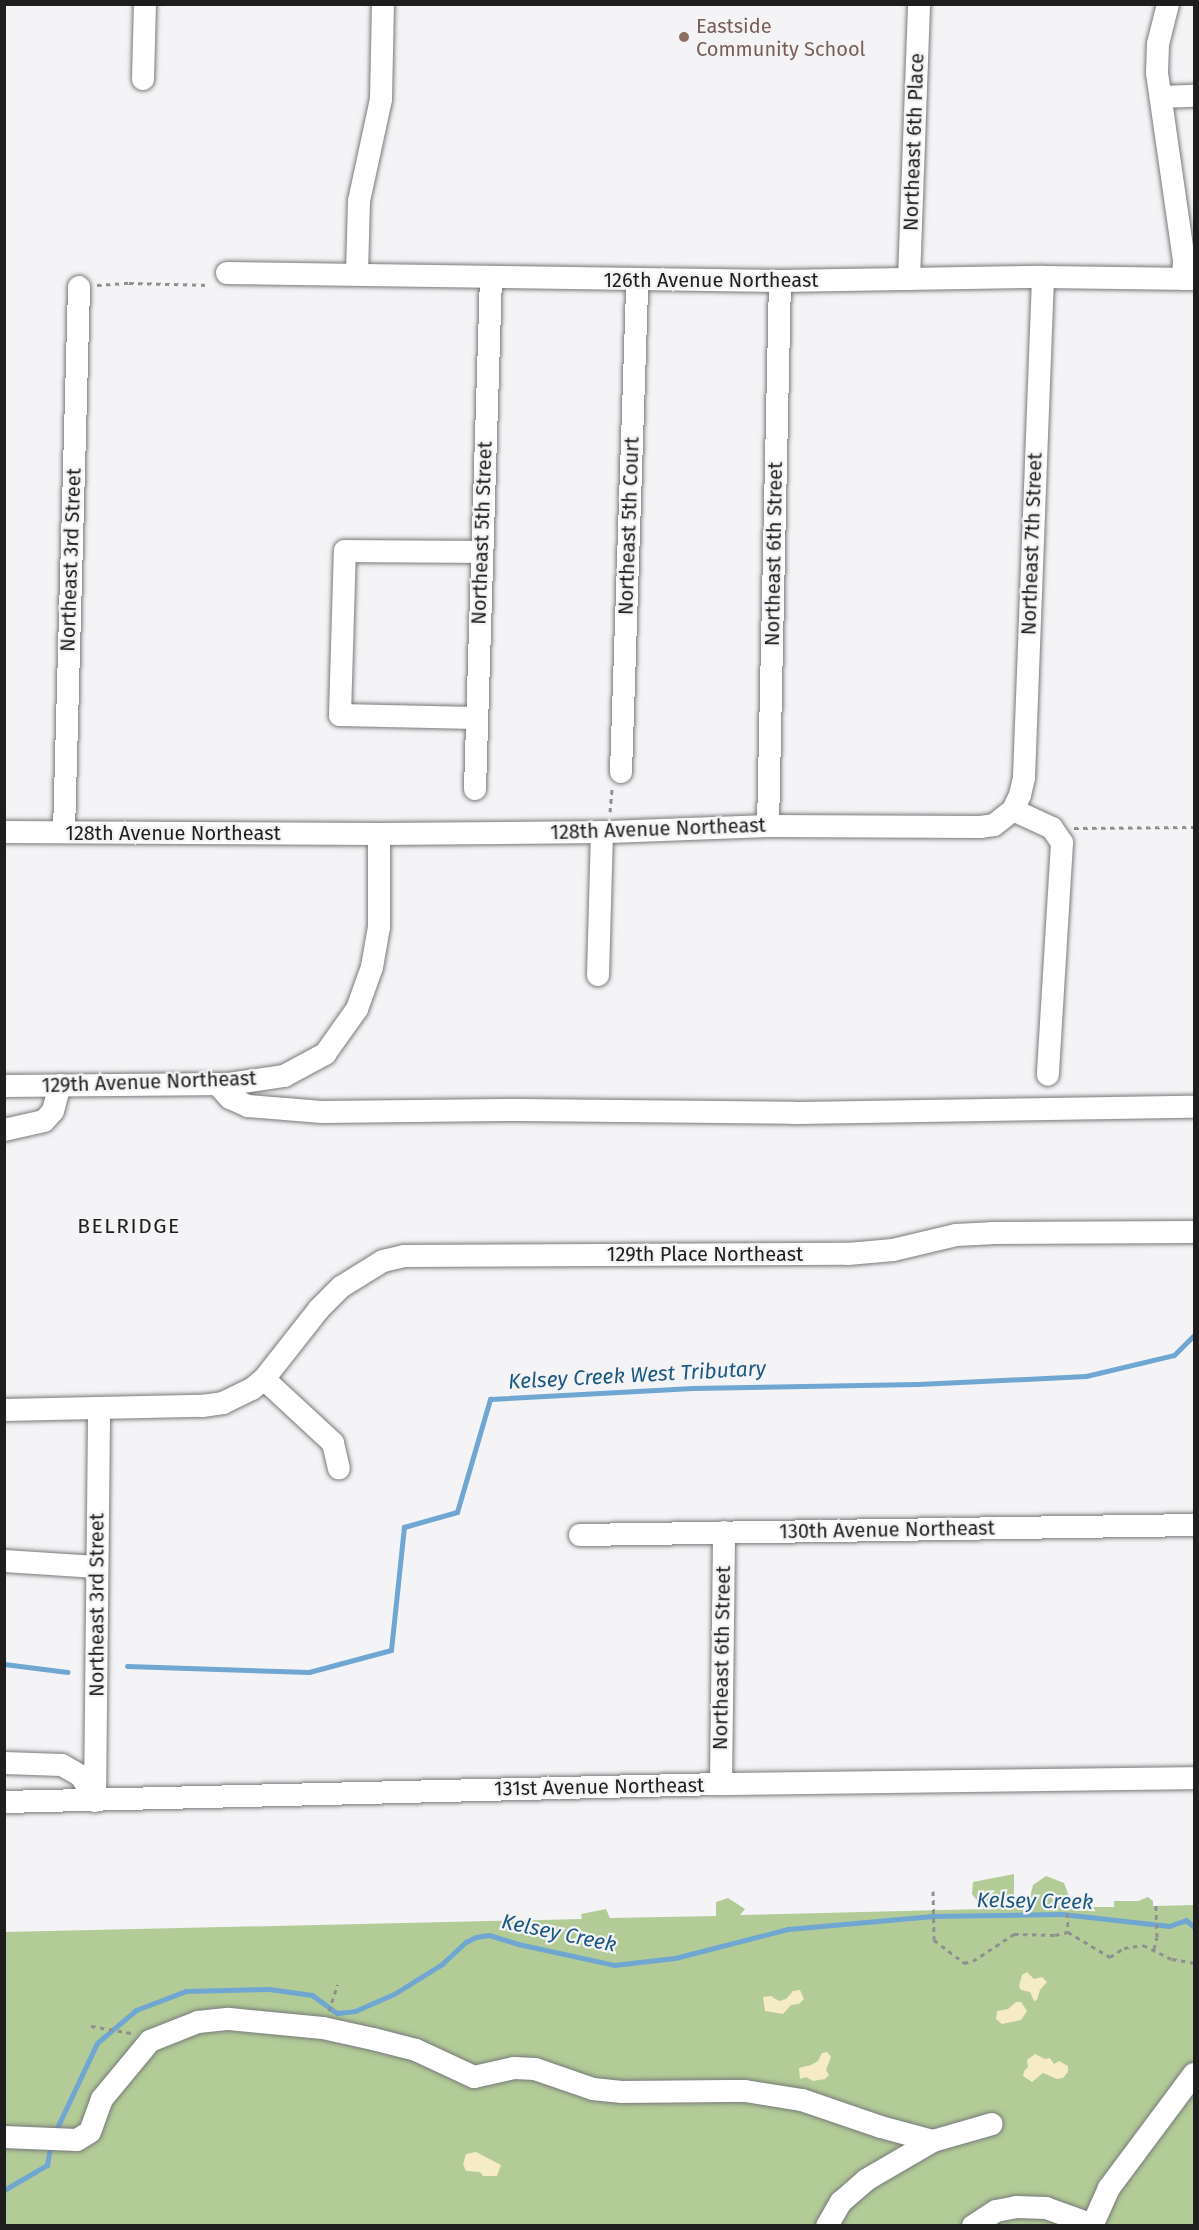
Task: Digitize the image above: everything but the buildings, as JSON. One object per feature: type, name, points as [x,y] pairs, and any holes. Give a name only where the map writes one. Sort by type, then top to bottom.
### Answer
[{"type":"street","points":[[143,79],[145,4]]},
{"type":"street","points":[[357,273],[359,201],[381,99],[383,4]]},
{"type":"street","name":"Northeast 6th Place","points":[[909,279],[919,4]]},
{"type":"street","points":[[1168,4],[1158,44],[1157,73],[1184,261],[1189,279]]},
{"type":"street","points":[[1161,97],[1194,96]]},
{"type":"street","name":"126th Avenue Northeast","points":[[227,273],[357,273],[780,281],[1043,277],[1189,279]]},
{"type":"street","name":"Northeast 5th Street","points":[[475,789],[491,277]]},
{"type":"street","name":"Northeast 7th Street","points":[[1013,810],[1020,795],[1024,777],[1043,277]]},
{"type":"street","name":"Northeast 5th Court","points":[[621,772],[637,280]]},
{"type":"street","name":"Northeast 6th Street","points":[[768,826],[780,281]]},
{"type":"street","name":"Northeast 3rd Street","points":[[64,832],[78,287]]},
{"type":"street","points":[[476,718],[340,716],[345,552],[481,552]]},
{"type":"street","points":[[1013,810],[1052,828],[1062,843],[1048,1075]]},
{"type":"street","name":"128th Avenue Northeast","points":[[4,832],[379,834],[606,825],[980,826],[994,825],[1005,820],[1013,810]]},
{"type":"street","points":[[598,975],[606,825]]},
{"type":"street","name":"129th Avenue Northeast","points":[[4,1086],[217,1084],[284,1076],[325,1054],[357,1009],[372,967],[378,927],[379,834]]},
{"type":"street","points":[[217,1084],[230,1098],[248,1106],[322,1112],[520,1110],[794,1113],[1194,1107]]},
{"type":"street","points":[[4,1130],[44,1121],[52,1111],[60,1085]]},
{"type":"street","name":"129th Place Northeast","points":[[264,1379],[320,1309],[342,1287],[383,1261],[404,1256],[848,1254],[893,1250],[956,1235],[1194,1232]]},
{"type":"street","points":[[4,1410],[99,1409],[223,1403],[252,1389],[264,1379],[333,1443],[339,1468]]},
{"type":"street","name":"Northeast 3rd Street","points":[[95,1800],[99,1409]]},
{"type":"street","name":"130th Avenue Northeast","points":[[580,1535],[1194,1526]]},
{"type":"street","name":"Northeast 6th Street","points":[[721,1784],[724,1532]]},
{"type":"street","points":[[4,1561],[97,1567]]},
{"type":"street","points":[[4,1763],[62,1765],[81,1776],[95,1800]]},
{"type":"street","name":"131st Avenue Northeast","points":[[4,1802],[721,1784],[1194,1778]]},
{"type":"street","points":[[4,2137],[77,2140],[90,2132],[102,2099],[150,2041],[198,2022],[229,2019],[323,2028],[373,2039],[416,2050],[474,2077],[514,2068],[535,2069],[593,2089],[622,2092],[746,2091],[802,2100],[881,2127],[933,2141]]},
{"type":"street","points":[[972,2226],[996,2211],[1016,2207],[1046,2208],[1093,2225],[1109,2188],[1194,2073]]},
{"type":"street","points":[[827,2226],[841,2202],[866,2180],[933,2141],[992,2124]]},
{"type":"path","points":[[78,287],[129,283],[226,286],[227,273]]},
{"type":"path","points":[[606,825],[611,791],[621,772]]},
{"type":"path","points":[[1052,828],[1194,827]]},
{"type":"path","points":[[933,1891],[934,1940],[964,1963],[973,1961],[1014,1934],[1055,1935],[1067,1930]]},
{"type":"path","points":[[1154,1950],[1157,1937],[1156,1903]]},
{"type":"path","points":[[1067,1904],[1067,1930]]},
{"type":"path","points":[[1067,1930],[1110,1957],[1124,1948],[1143,1945],[1172,1959],[1194,1963]]},
{"type":"path","points":[[326,2019],[338,1984]]},
{"type":"path","points":[[91,2026],[136,2033]]},
{"type":"green space","points":[[1014,1874],[1014,1903],[1029,1901],[1033,1885],[1046,1876],[1064,1883],[1069,1896],[1085,1899],[1091,1907],[1114,1907],[1114,1901],[1138,1901],[1148,1897],[1153,1901],[1153,1906],[1194,1905],[1194,2225],[5,2225],[4,1932],[582,1919],[581,1914],[606,1909],[610,1918],[716,1916],[716,1902],[728,1898],[745,1909],[740,1915],[984,1909],[972,1894],[973,1882]]},
{"type":"sand","points":[[1027,1972],[1034,1979],[1042,1977],[1047,1982],[1040,1990],[1037,2000],[1034,2001],[1030,1992],[1021,1990],[1019,1986],[1022,1975]]},
{"type":"sand","points":[[800,1990],[804,1999],[799,2004],[791,2005],[783,2014],[765,2011],[763,1997],[771,1996],[779,2001],[786,1999],[793,1991]]},
{"type":"sand","points":[[1016,2002],[1021,2002],[1027,2011],[1021,2020],[1002,2024],[996,2019],[997,2011],[1008,2009]]},
{"type":"sand","points":[[827,2052],[831,2057],[826,2070],[829,2075],[825,2079],[813,2081],[806,2077],[800,2079],[799,2068],[818,2061],[822,2053]]},
{"type":"sand","points":[[1035,2054],[1045,2059],[1050,2058],[1054,2064],[1059,2061],[1068,2066],[1068,2072],[1063,2078],[1057,2079],[1043,2073],[1032,2082],[1023,2076],[1028,2067],[1027,2060]]},
{"type":"sand","points":[[476,2152],[501,2165],[497,2176],[483,2176],[480,2172],[466,2171],[463,2164],[466,2154]]},
{"type":"waterway","name":"Kelsey Creek West Tributary","points":[[127,1666],[309,1672],[391,1650],[404,1527],[457,1512],[490,1399],[693,1388],[918,1384],[1086,1376],[1174,1355],[1194,1335]]},
{"type":"waterway","name":"Kelsey Creek West Tributary","points":[[4,1664],[67,1672]]},
{"type":"waterway","name":"Kelsey Creek","points":[[55,2132],[97,2043],[136,2010],[186,1991],[269,1989],[312,1995],[337,2013],[355,2011],[394,1994],[442,1964],[466,1942],[476,1937],[489,1935],[518,1944],[614,1965],[675,1958],[788,1929],[933,1916],[1062,1914],[1169,1926],[1186,1920],[1194,1927]]},
{"type":"waterway","name":"Kelsey Creek","points":[[4,2190],[47,2165],[51,2143]]},
{"type":"place","name":"Eastside Community School","points":[[684,37]]},
{"type":"district","name":"BELRIDGE","points":[[129,1226]]}]
